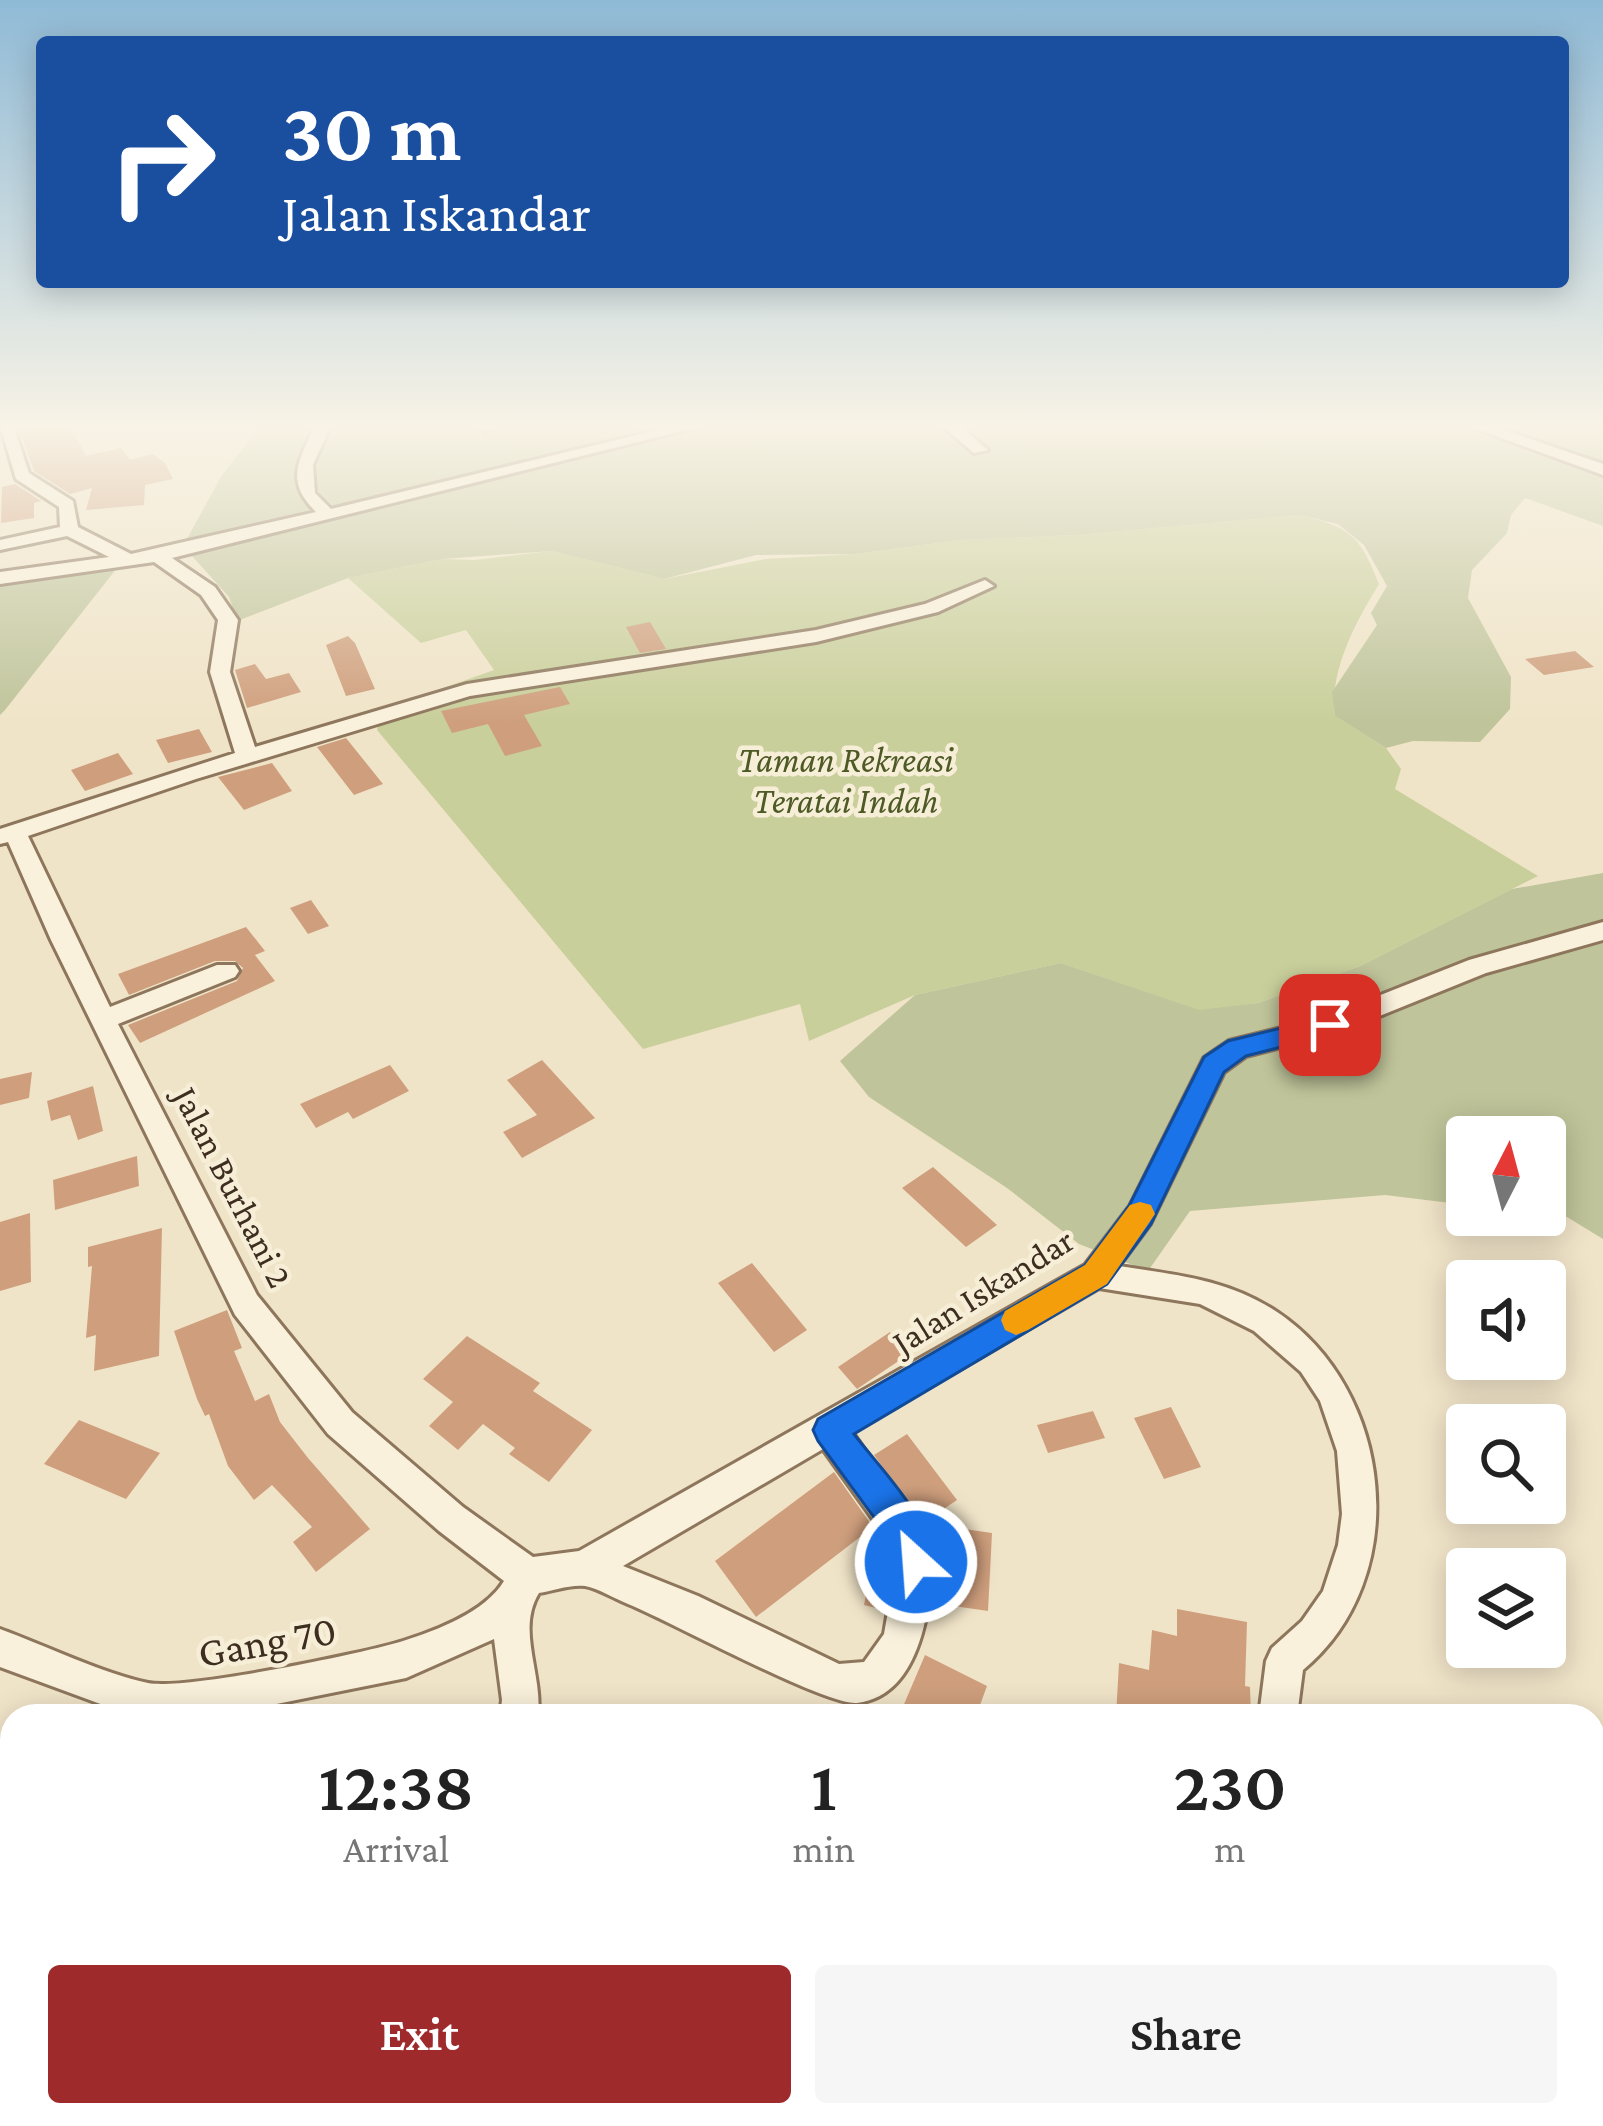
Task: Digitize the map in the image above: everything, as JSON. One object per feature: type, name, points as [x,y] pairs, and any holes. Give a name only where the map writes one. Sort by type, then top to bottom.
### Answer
[{"type":"street","points":[[69,524],[69,530]]},
{"type":"street","points":[[0,578],[157,556],[290,524]]},
{"type":"street","points":[[0,545],[69,530],[128,560]]},
{"type":"street","points":[[157,556],[208,591],[228,620],[220,672],[247,757]]},
{"type":"street","points":[[8,834],[502,682],[816,635],[931,608],[985,586]]},
{"type":"street","name":"Jalan Burhani 2","points":[[8,834],[105,1019],[223,1266],[283,1355],[348,1431],[451,1519],[518,1593]]},
{"type":"street","name":"Jalan Iskandar","points":[[518,1593],[584,1568],[1096,1274],[1140,1215],[1206,1078],[1238,1048],[1330,1025],[1478,966],[1603,931]]},
{"type":"street","points":[[105,1019],[226,970]]},
{"type":"street","points":[[1096,1274],[1214,1295],[1275,1330],[1332,1390],[1352,1447],[1360,1492],[1358,1539],[1343,1588],[1325,1620],[1285,1661],[1280,1704]]},
{"type":"street","points":[[584,1568],[837,1683],[850,1686],[880,1676],[892,1660],[908,1615],[916,1550],[830,1430]]},
{"type":"street","points":[[518,1593],[520,1704]]},
{"type":"street","name":"Gang 70","points":[[0,1648],[149,1703],[200,1700],[406,1658],[472,1631],[518,1593]]},
{"type":"green space","points":[[195,524],[1196,524],[959,540],[856,554],[756,555],[664,579],[551,551],[443,559],[348,578],[237,621],[229,597],[183,546]]},
{"type":"green space","name":"Taman Rekreasi Teratai Indah","points":[[1196,524],[1331,524],[1342,529],[1366,554],[1379,584],[1340,664],[1335,716],[1386,748],[1401,769],[1395,789],[1538,876],[1360,966],[1258,1003],[1200,1011],[1061,963],[915,995],[809,1041],[800,1004],[643,1049],[377,730],[382,710],[494,670],[466,630],[421,643],[348,578],[443,559],[551,551],[664,579],[765,559],[856,554],[959,540]]},
{"type":"green space","points":[[1338,524],[1509,524],[1507,533],[1472,570],[1468,598],[1511,677],[1510,709],[1480,742],[1413,741],[1386,748],[1335,716],[1332,692],[1377,625],[1371,613],[1387,586],[1364,545]]},
{"type":"green space","points":[[121,563],[5,710],[0,715],[0,583]]},
{"type":"green space","points":[[1603,873],[1603,1239],[1566,1217],[1566,1116],[1446,1116],[1446,1202],[1385,1195],[1190,1211],[1148,1271],[1079,1244],[1007,1188],[869,1097],[840,1061],[915,995],[1061,963],[1199,1010],[1258,1003],[1360,966],[1512,889]]},
{"type":"building","points":[[650,622],[666,649],[640,653],[626,627]]},
{"type":"building","points":[[348,636],[375,689],[346,696],[326,645]]},
{"type":"building","points":[[1575,651],[1594,667],[1544,675],[1525,659]]},
{"type":"building","points":[[255,664],[266,679],[289,673],[301,692],[247,708],[235,670]]},
{"type":"building","points":[[560,687],[570,704],[524,715],[542,746],[505,756],[488,724],[452,733],[441,711]]},
{"type":"building","points":[[199,729],[212,752],[168,763],[156,740]]},
{"type":"building","points":[[346,738],[383,784],[354,795],[317,747]]},
{"type":"building","points":[[118,753],[133,774],[85,791],[71,770]]},
{"type":"building","points":[[272,763],[292,791],[244,810],[218,777]]},
{"type":"building","points":[[311,900],[329,926],[308,934],[290,908]]},
{"type":"building","points":[[246,927],[265,951],[255,955],[275,981],[140,1043],[128,1025],[237,981],[243,968],[235,961],[215,961],[129,995],[118,974]]},
{"type":"building","points":[[542,1060],[595,1118],[522,1158],[503,1132],[537,1115],[507,1080]]},
{"type":"building","points":[[390,1065],[409,1091],[353,1119],[348,1112],[316,1128],[300,1104]]},
{"type":"building","points":[[32,1072],[29,1098],[0,1105],[0,1079]]},
{"type":"building","points":[[93,1086],[103,1131],[78,1140],[70,1115],[51,1121],[47,1101]]},
{"type":"building","points":[[137,1156],[139,1186],[55,1210],[53,1180]]},
{"type":"building","points":[[933,1167],[997,1225],[966,1247],[902,1188]]},
{"type":"building","points":[[30,1213],[31,1282],[0,1291],[0,1222]]},
{"type":"building","points":[[162,1228],[159,1356],[94,1371],[96,1335],[86,1338],[92,1266],[88,1267],[88,1247]]},
{"type":"building","points":[[752,1263],[807,1330],[774,1352],[718,1283]]},
{"type":"building","points":[[227,1310],[242,1348],[234,1351],[255,1401],[269,1394],[280,1422],[370,1529],[316,1572],[293,1542],[312,1527],[272,1485],[254,1500],[228,1466],[209,1414],[205,1416],[197,1399],[174,1331]]},
{"type":"building","points":[[890,1332],[909,1354],[857,1389],[838,1367]]},
{"type":"building","points":[[467,1336],[540,1383],[533,1391],[592,1430],[549,1482],[509,1454],[515,1448],[483,1424],[458,1450],[429,1426],[453,1402],[423,1379]]},
{"type":"building","points":[[1171,1407],[1201,1467],[1164,1479],[1134,1418]]},
{"type":"building","points":[[1093,1411],[1105,1438],[1048,1453],[1037,1425]]},
{"type":"building","points":[[79,1420],[160,1453],[126,1499],[44,1464]]},
{"type":"building","points":[[907,1434],[957,1500],[923,1523],[992,1533],[988,1611],[933,1603],[938,1546],[874,1455]]},
{"type":"building","points":[[834,1472],[873,1527],[756,1617],[715,1561]]},
{"type":"building","points":[[878,1534],[893,1555],[884,1610],[864,1605]]},
{"type":"building","points":[[1177,1609],[1247,1622],[1245,1686],[1250,1687],[1251,1704],[1117,1704],[1119,1663],[1149,1670],[1152,1630],[1177,1636]]},
{"type":"building","points":[[925,1655],[987,1686],[980,1704],[904,1704]]},
{"type":"slow traffic","points":[[1016,1320],[1096,1274],[1140,1214]]},
{"type":"route","points":[[916,1562],[912,1540],[830,1430],[1096,1274],[1140,1215],[1214,1065],[1238,1048],[1330,1025]]}]
